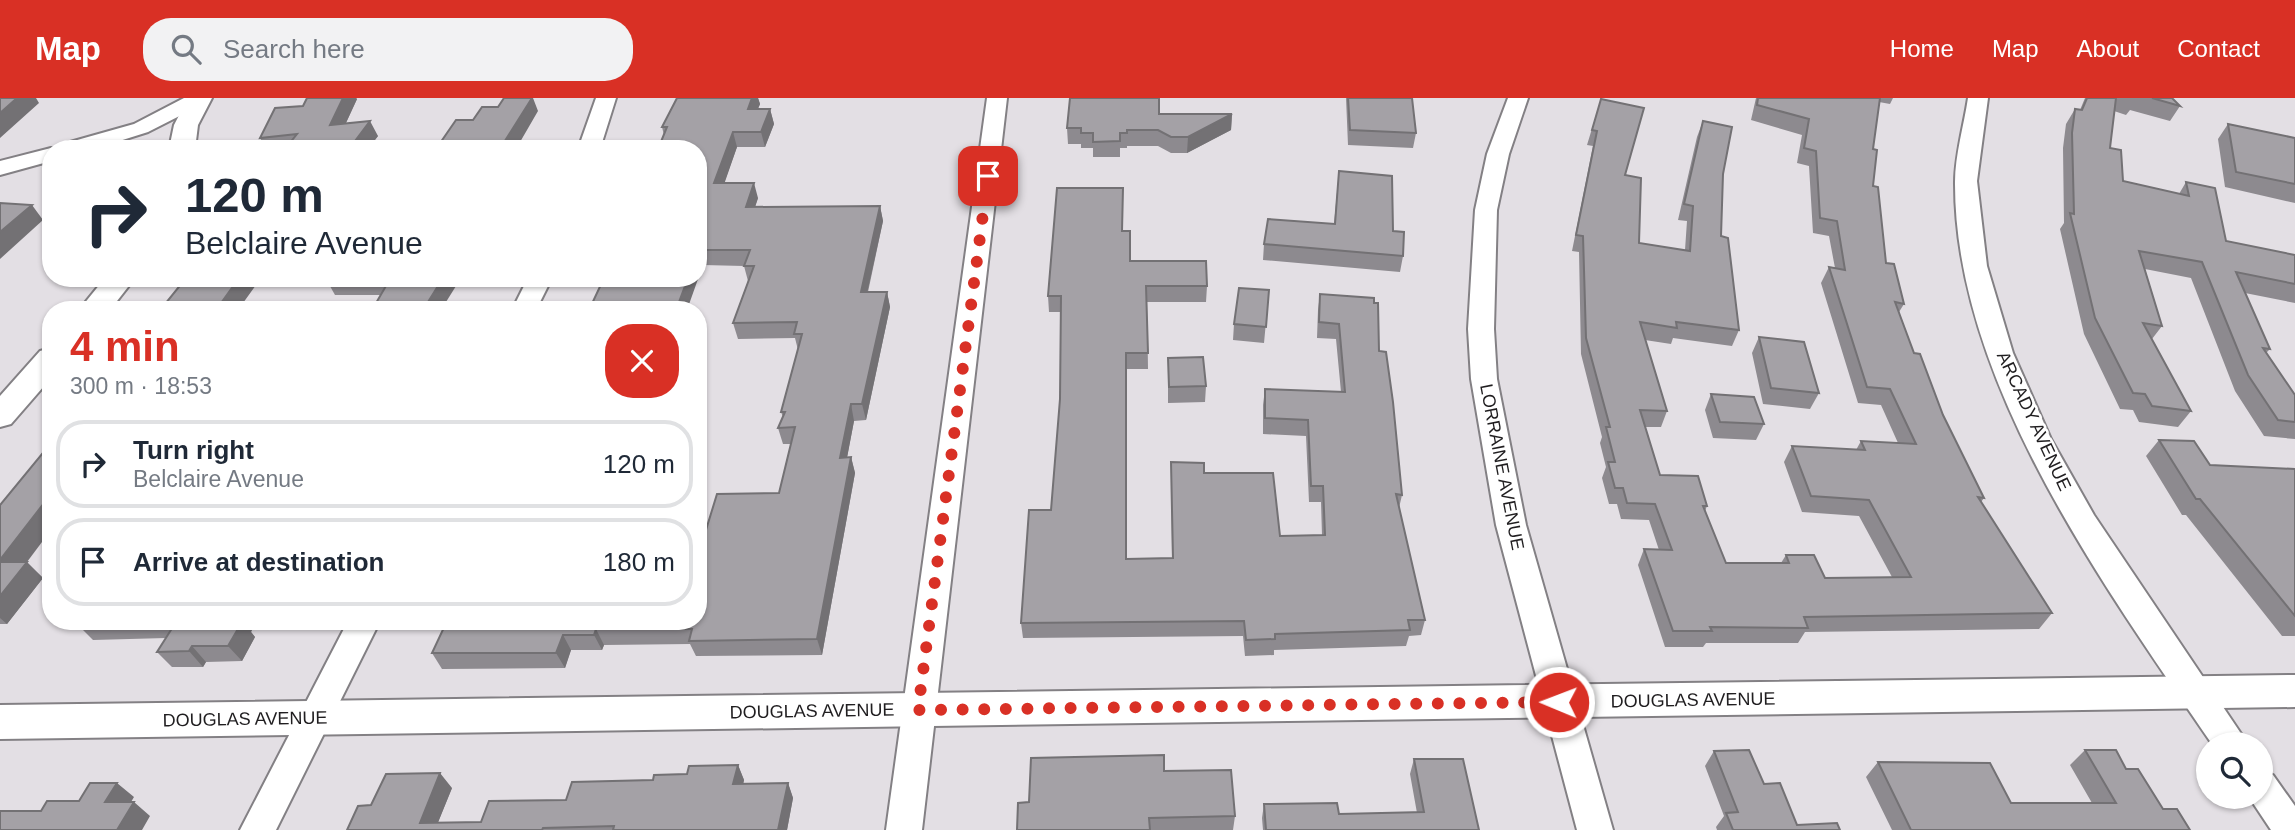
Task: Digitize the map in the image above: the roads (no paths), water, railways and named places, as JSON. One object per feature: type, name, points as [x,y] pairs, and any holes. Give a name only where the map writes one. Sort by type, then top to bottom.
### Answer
[{"type":"street","points":[[100,140],[141,128],[200,98]]},
{"type":"street","points":[[184,140],[186,125],[200,98]]},
{"type":"street","points":[[592,140],[606,98]]},
{"type":"street","points":[[904,830],[997,98]]},
{"type":"street","name":"LORRAINE AVENUE","points":[[1518,98],[1498,154],[1486,210],[1481,329],[1484,379],[1511,525],[1595,830]]},
{"type":"street","name":"ARCADY AVENUE","points":[[1978,98],[1965,165],[1965,204],[1971,254],[1995,336],[2041,447],[2073,504],[2223,732]]},
{"type":"street","points":[[0,168],[42,156]]},
{"type":"street","points":[[101,301],[113,287]]},
{"type":"street","points":[[0,416],[42,368]]},
{"type":"street","points":[[258,830],[360,630]]},
{"type":"street","name":"DOUGLAS AVENUE","points":[[0,722],[2295,691]]},
{"type":"street","points":[[2273,804],[2291,830]]}]
